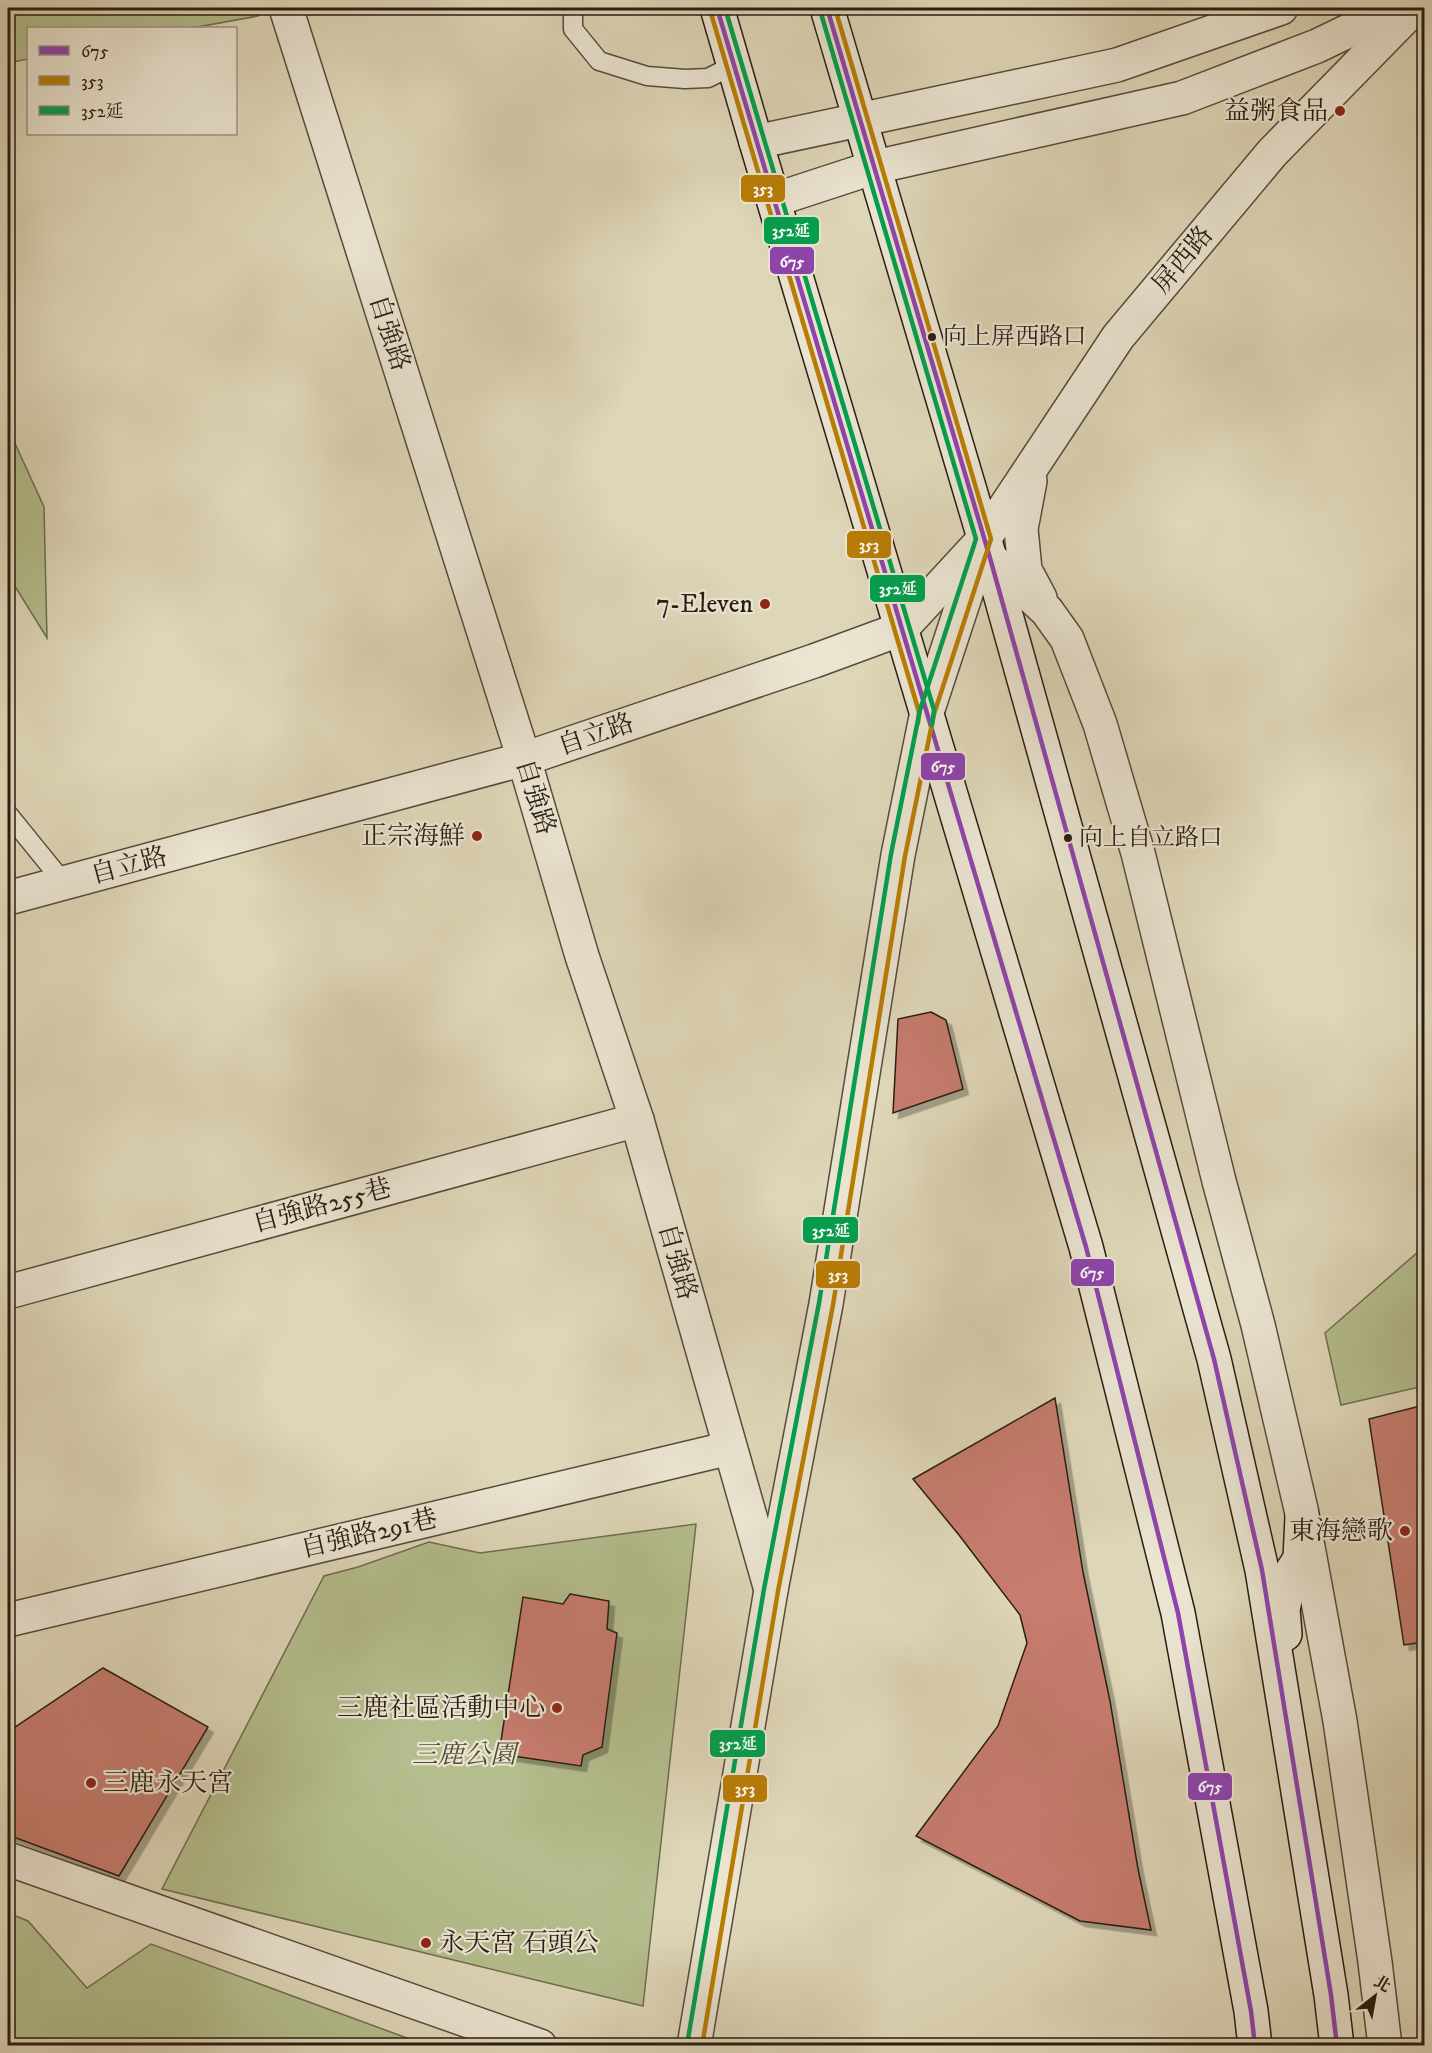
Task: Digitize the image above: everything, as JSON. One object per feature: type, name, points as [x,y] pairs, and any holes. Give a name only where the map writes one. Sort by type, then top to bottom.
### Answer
[{"type":"street","name":"自強路","points":[[286,8],[524,759],[582,956],[636,1120],[771,1590]]},
{"type":"street","points":[[717,8],[1086,1247],[1178,1614],[1251,2011],[1255,2046]]},
{"type":"street","points":[[827,8],[987,548],[1214,1359],[1256,1544],[1275,1647],[1338,2046]]},
{"type":"street","points":[[756,142],[1117,64],[1281,8]]},
{"type":"street","points":[[774,200],[875,167],[1182,98],[1317,46],[1396,8]]},
{"type":"street","name":"屏西路","points":[[987,548],[1033,466],[1118,337],[1272,153],[1414,8]]},
{"type":"street","points":[[1033,466],[1021,529],[1025,570],[1047,610],[1067,639],[1100,724],[1138,853],[1219,1181],[1258,1325],[1302,1517],[1353,1812],[1385,2046]]},
{"type":"street","name":"自強路","points":[[694,2046],[771,1590],[826,1304],[898,855],[927,712],[987,548]]},
{"type":"street","name":"自立路","points":[[8,898],[524,759],[803,665],[901,629],[987,548]]},
{"type":"street","points":[[987,548],[1047,610]]},
{"type":"street","name":"自強路255巷","points":[[8,1292],[636,1120]]},
{"type":"street","name":"自強路291巷","points":[[8,1620],[730,1449]]},
{"type":"street","points":[[1275,1647],[1286,1633],[1283,1609],[1292,1570],[1300,1559],[1302,1517]]},
{"type":"street","points":[[1256,1544],[1274,1579],[1289,1588],[1310,1613],[1327,1652]]},
{"type":"street","points":[[8,1859],[540,2046]]},
{"type":"lane","points":[[573,8],[573,29],[599,62],[647,76],[685,79],[708,78],[734,65]]},
{"type":"lane","name":"自立路","points":[[8,814],[64,883]]},
{"type":"green space","points":[[8,8],[255,8],[258,16],[198,27],[27,27],[27,59],[8,63]]},
{"type":"green space","points":[[8,428],[44,507],[47,638],[8,575]]},
{"type":"green space","points":[[1424,1216],[1424,1386],[1341,1405],[1325,1333],[1419,1251]]},
{"type":"green space","name":"三鹿公園","points":[[696,1524],[643,2006],[162,1889],[324,1576],[358,1567],[429,1542],[480,1553]]},
{"type":"green space","points":[[8,1913],[28,1921],[87,1988],[151,1944],[426,2045],[8,2045]]},
{"type":"building","points":[[931,1012],[946,1020],[963,1089],[893,1113],[898,1019]]},
{"type":"building","points":[[1055,1398],[1083,1572],[1110,1701],[1138,1869],[1151,1930],[1080,1921],[916,1836],[998,1726],[1027,1643],[1020,1615],[913,1479]]},
{"type":"building","name":"東海戀歌","points":[[1424,1405],[1424,1642],[1404,1645],[1369,1419]]},
{"type":"building","name":"三鹿社區活動中心","points":[[570,1594],[609,1601],[607,1629],[617,1633],[602,1747],[583,1755],[581,1766],[499,1754],[523,1597],[563,1604]]},
{"type":"building","name":"三鹿永天宮","points":[[103,1668],[208,1727],[119,1876],[8,1835],[8,1732]]},
{"type":"transit line","name":"675","points":[[717,8],[1086,1247],[1178,1613],[1251,2011],[1255,2046]]},
{"type":"transit line","name":"352延","points":[[725,8],[934,710],[932,725]]},
{"type":"transit line","name":"675","points":[[827,8],[990,558],[1214,1359],[1262,1570],[1331,1995],[1337,2046]]},
{"type":"transit line","name":"353","points":[[702,2046],[778,1591],[833,1305],[905,856],[934,714],[991,539],[835,8]]},
{"type":"transit line","name":"353","points":[[710,10],[919,712],[918,723]]},
{"type":"transit line","name":"352延","points":[[687,2045],[764,1589],[819,1303],[891,854],[920,710],[976,539],[820,10]]},
{"type":"place","name":"益粥食品","points":[[1340,111]]},
{"type":"place","name":"向上屏西路口","points":[[932,337]]},
{"type":"place","name":"7-Eleven","points":[[765,604]]},
{"type":"place","name":"正宗海鮮","points":[[477,836]]},
{"type":"place","name":"向上自立路口","points":[[1068,838]]},
{"type":"place","name":"東海戀歌","points":[[1405,1531]]},
{"type":"place","name":"三鹿社區活動中心","points":[[557,1708]]},
{"type":"place","name":"三鹿永天宮","points":[[91,1783]]},
{"type":"place","name":"永天宮 石頭公","points":[[426,1943]]}]
